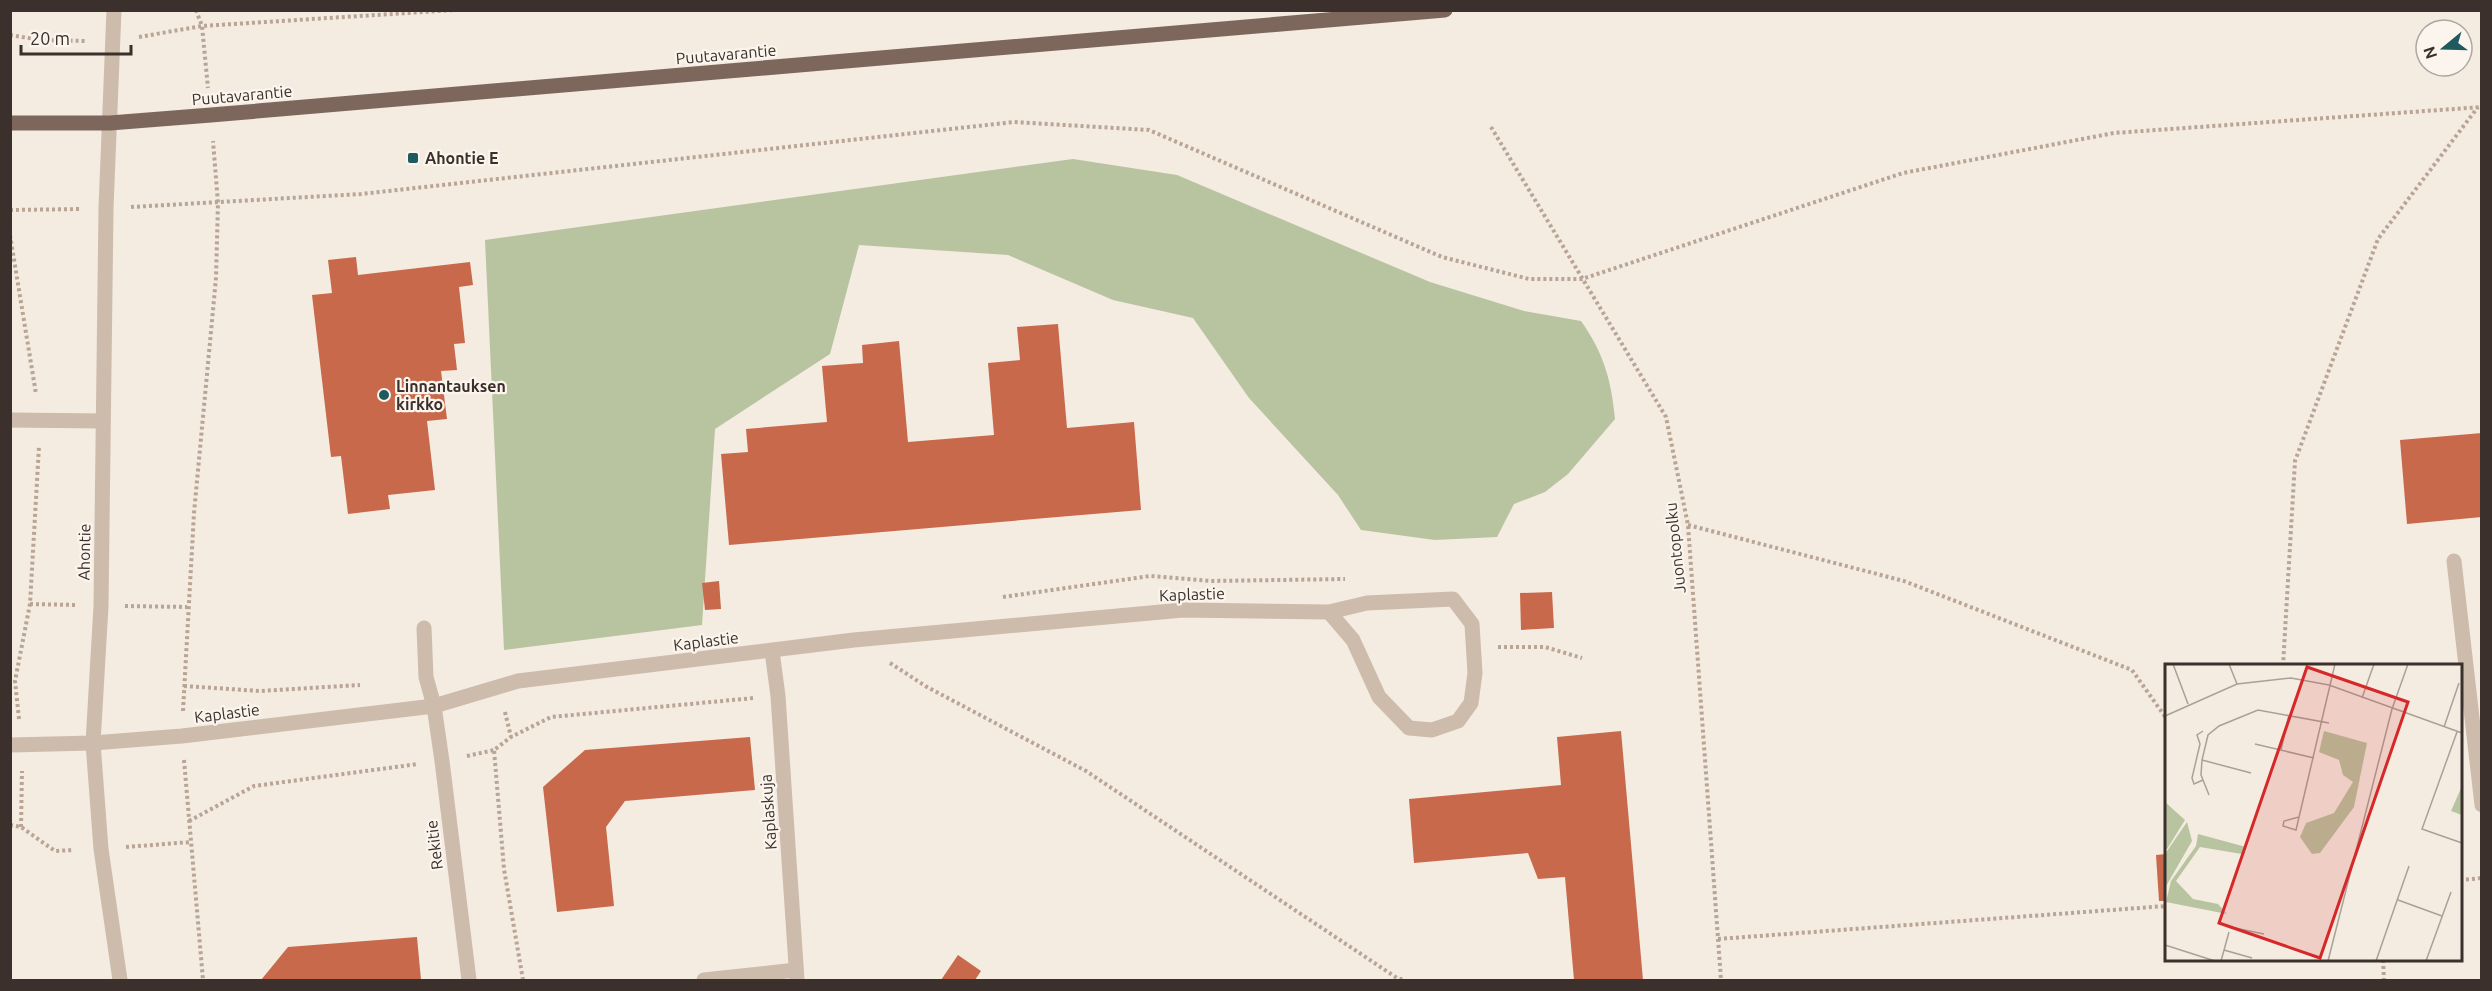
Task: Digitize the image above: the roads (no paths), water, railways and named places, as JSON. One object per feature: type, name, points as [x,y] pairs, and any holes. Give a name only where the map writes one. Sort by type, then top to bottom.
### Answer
[{"type":"main road","name":"Puutavarantie","points":[[10,123],[110,123],[1445,10]]},
{"type":"street","name":"Ahontie","points":[[114,10],[106,208],[101,606],[93,743],[101,849],[120,981]]},
{"type":"street","points":[[10,420],[103,421]]},
{"type":"street","points":[[2454,561],[2481,805]]},
{"type":"street","name":"Kaplastie","points":[[16,744],[93,743],[182,736],[434,706],[518,681],[854,640],[1183,610],[1329,612],[1367,603],[1453,599],[1472,624],[1474,647],[1475,673],[1471,703],[1458,721],[1432,730],[1409,728],[1379,697],[1353,640],[1329,612]]},
{"type":"street","name":"Rekitie","points":[[424,628],[426,677],[434,706],[442,761],[469,981]]},
{"type":"street","name":"Kaplaskuja","points":[[772,651],[778,696],[797,975]]},
{"type":"street","points":[[704,981],[797,975]]},
{"type":"place","name":"Ahontie E","points":[[413,158]]},
{"type":"place","name":"Linnantauksen kirkko","points":[[384,395]]}]
